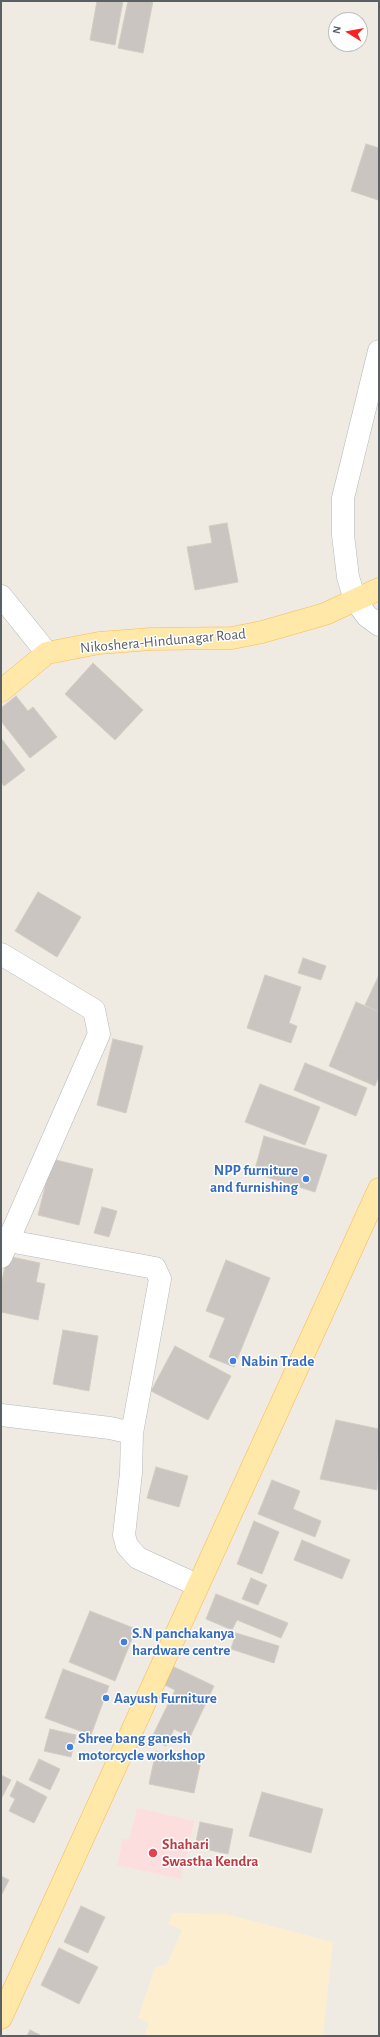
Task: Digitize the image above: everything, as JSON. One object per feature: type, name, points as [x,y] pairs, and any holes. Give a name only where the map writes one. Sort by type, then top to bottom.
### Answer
[{"type":"main road","name":"Nikoshera-Hindunagar Road","points":[[1,691],[47,653],[100,643],[151,639],[232,638],[262,632],[324,614],[379,589]]},
{"type":"main road","points":[[1,2018],[197,1585],[379,1189]]},
{"type":"street","points":[[379,351],[343,498],[343,535],[348,577],[355,600],[367,616],[379,625]]},
{"type":"street","points":[[1,596],[47,653]]},
{"type":"street","points":[[1,954],[94,1010],[99,1034],[5,1249],[155,1268],[160,1279],[132,1433],[131,1474],[124,1535],[127,1546],[138,1558],[197,1585]]},
{"type":"street","points":[[1,1415],[110,1428],[132,1433]]},
{"type":"shaded area","name":"Shahari Swastha Kendra","points":[[137,1808],[194,1821],[181,1879],[117,1865],[123,1839],[129,1840]]},
{"type":"sand","points":[[173,1913],[226,1914],[333,1942],[323,2036],[144,2036],[149,2023],[138,2018],[155,1968],[167,1964],[182,1930],[168,1924]]},
{"type":"building","points":[[97,1],[123,1],[115,45],[90,40]]},
{"type":"building","points":[[128,1],[153,1],[143,53],[118,48]]},
{"type":"building","points":[[366,144],[379,148],[378,200],[351,191]]},
{"type":"building","points":[[227,523],[238,582],[195,590],[187,547],[212,543],[209,526]]},
{"type":"building","points":[[93,663],[143,710],[115,740],[65,694]]},
{"type":"building","points":[[16,696],[28,711],[33,707],[57,737],[30,758],[1,721],[1,708]]},
{"type":"building","points":[[1,738],[25,770],[4,786],[1,782]]},
{"type":"building","points":[[38,892],[81,917],[57,957],[15,931]]},
{"type":"building","points":[[303,958],[326,966],[321,980],[298,973]]},
{"type":"building","points":[[265,975],[301,987],[289,1023],[297,1026],[291,1043],[247,1028]]},
{"type":"building","points":[[379,975],[379,1012],[365,1005]]},
{"type":"building","points":[[356,1002],[379,1012],[379,1076],[375,1086],[329,1066]]},
{"type":"building","points":[[113,1039],[143,1046],[126,1113],[97,1105]]},
{"type":"building","points":[[305,1063],[367,1088],[356,1116],[294,1090]]},
{"type":"building","points":[[260,1084],[320,1107],[305,1145],[245,1122]]},
{"type":"building","points":[[264,1136],[327,1155],[315,1192],[254,1173]]},
{"type":"building","points":[[52,1159],[93,1169],[79,1225],[38,1215]]},
{"type":"building","points":[[102,1207],[117,1211],[109,1237],[94,1233]]},
{"type":"building","points":[[7,1256],[40,1263],[36,1282],[45,1284],[38,1320],[1,1312],[1,1286]]},
{"type":"building","points":[[226,1260],[270,1278],[234,1367],[209,1357],[225,1318],[206,1311]]},
{"type":"building","points":[[63,1330],[98,1336],[89,1391],[53,1384]]},
{"type":"building","points":[[175,1346],[231,1376],[208,1420],[151,1391]]},
{"type":"building","points":[[336,1420],[379,1429],[377,1490],[320,1479]]},
{"type":"building","points":[[156,1467],[188,1476],[179,1507],[147,1498]]},
{"type":"building","points":[[272,1480],[300,1491],[293,1509],[321,1521],[315,1537],[258,1514]]},
{"type":"building","points":[[254,1521],[279,1532],[262,1574],[237,1564]]},
{"type":"building","points":[[302,1540],[350,1560],[342,1579],[294,1560]]},
{"type":"building","points":[[251,1578],[267,1585],[258,1605],[242,1599]]},
{"type":"building","points":[[216,1594],[288,1623],[281,1638],[237,1620],[232,1630],[206,1619]]},
{"type":"building","points":[[90,1611],[136,1629],[115,1681],[69,1662]]},
{"type":"building","points":[[236,1633],[279,1646],[274,1663],[231,1649]]},
{"type":"building","points":[[172,1666],[214,1686],[190,1737],[174,1729],[166,1746],[151,1739],[175,1690],[163,1684]]},
{"type":"building","points":[[63,1669],[109,1686],[91,1735],[45,1718]]},
{"type":"building","points":[[50,1729],[76,1735],[71,1757],[44,1751]]},
{"type":"building","points":[[156,1751],[201,1761],[194,1793],[149,1784]]},
{"type":"building","points":[[39,1759],[60,1769],[50,1790],[29,1780]]},
{"type":"building","points":[[1,1775],[11,1780],[1,1799]]},
{"type":"building","points":[[17,1781],[47,1797],[34,1823],[9,1811],[15,1799],[10,1796]]},
{"type":"building","points":[[262,1792],[323,1809],[311,1853],[249,1836]]},
{"type":"building","points":[[200,1822],[233,1829],[228,1854],[195,1847]]},
{"type":"building","points":[[1,1876],[9,1880],[1,1896]]},
{"type":"building","points":[[81,1906],[105,1917],[88,1953],[64,1942]]},
{"type":"building","points":[[59,1948],[98,1967],[79,2004],[41,1985]]},
{"type":"building","points":[[30,2030],[42,2036],[27,2036]]},
{"type":"place","name":"NPP furniture and furnishing","points":[[306,1179]]},
{"type":"place","name":"Nabin Trade","points":[[233,1361]]},
{"type":"place","name":"S.N panchakanya hardware centre","points":[[124,1642]]},
{"type":"place","name":"Aayush Furniture","points":[[106,1698]]},
{"type":"place","name":"Shree bang ganesh motorcycle workshop","points":[[70,1747]]},
{"type":"place","name":"Shahari Swastha Kendra","points":[[153,1853]]}]
